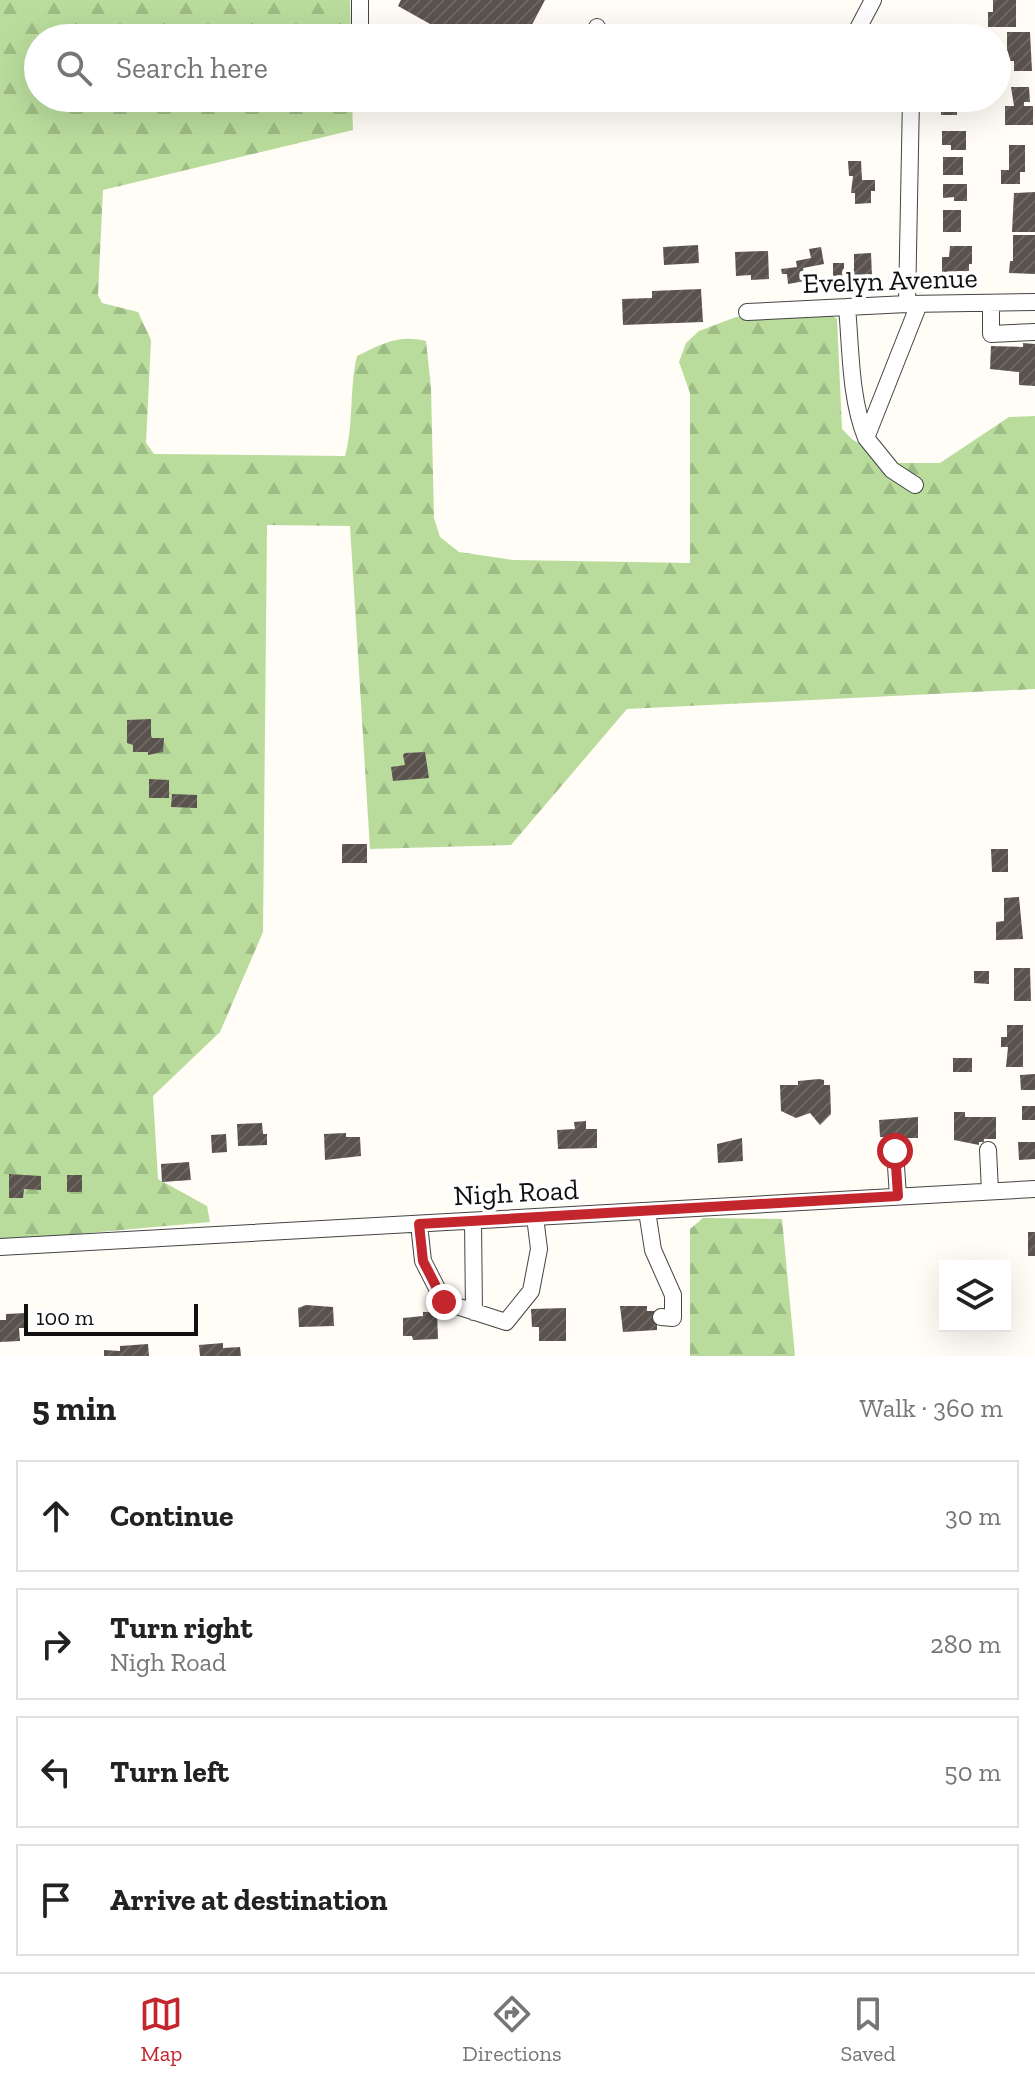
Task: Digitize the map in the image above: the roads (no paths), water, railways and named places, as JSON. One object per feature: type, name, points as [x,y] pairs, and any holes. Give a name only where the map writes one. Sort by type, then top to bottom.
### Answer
[{"type":"street","points":[[360,0],[360,24]]},
{"type":"street","points":[[860,24],[873,0]]},
{"type":"street","points":[[866,438],[913,304],[911,112]]},
{"type":"street","name":"Evelyn Avenue","points":[[747,312],[1035,302]]},
{"type":"street","points":[[991,303],[991,334],[1035,332]]},
{"type":"street","points":[[847,307],[859,420],[866,438],[892,470],[915,485]]},
{"type":"street","points":[[988,1150],[990,1191]]},
{"type":"street","points":[[895,1151],[898,1196]]},
{"type":"street","name":"Nigh Road","points":[[0,1247],[1035,1189]]},
{"type":"street","points":[[647,1211],[653,1250],[673,1295],[673,1318],[661,1317]]},
{"type":"street","points":[[419,1224],[423,1261],[444,1302],[506,1322],[531,1291],[539,1249],[535,1217]]},
{"type":"street","points":[[473,1221],[474,1312]]}]
